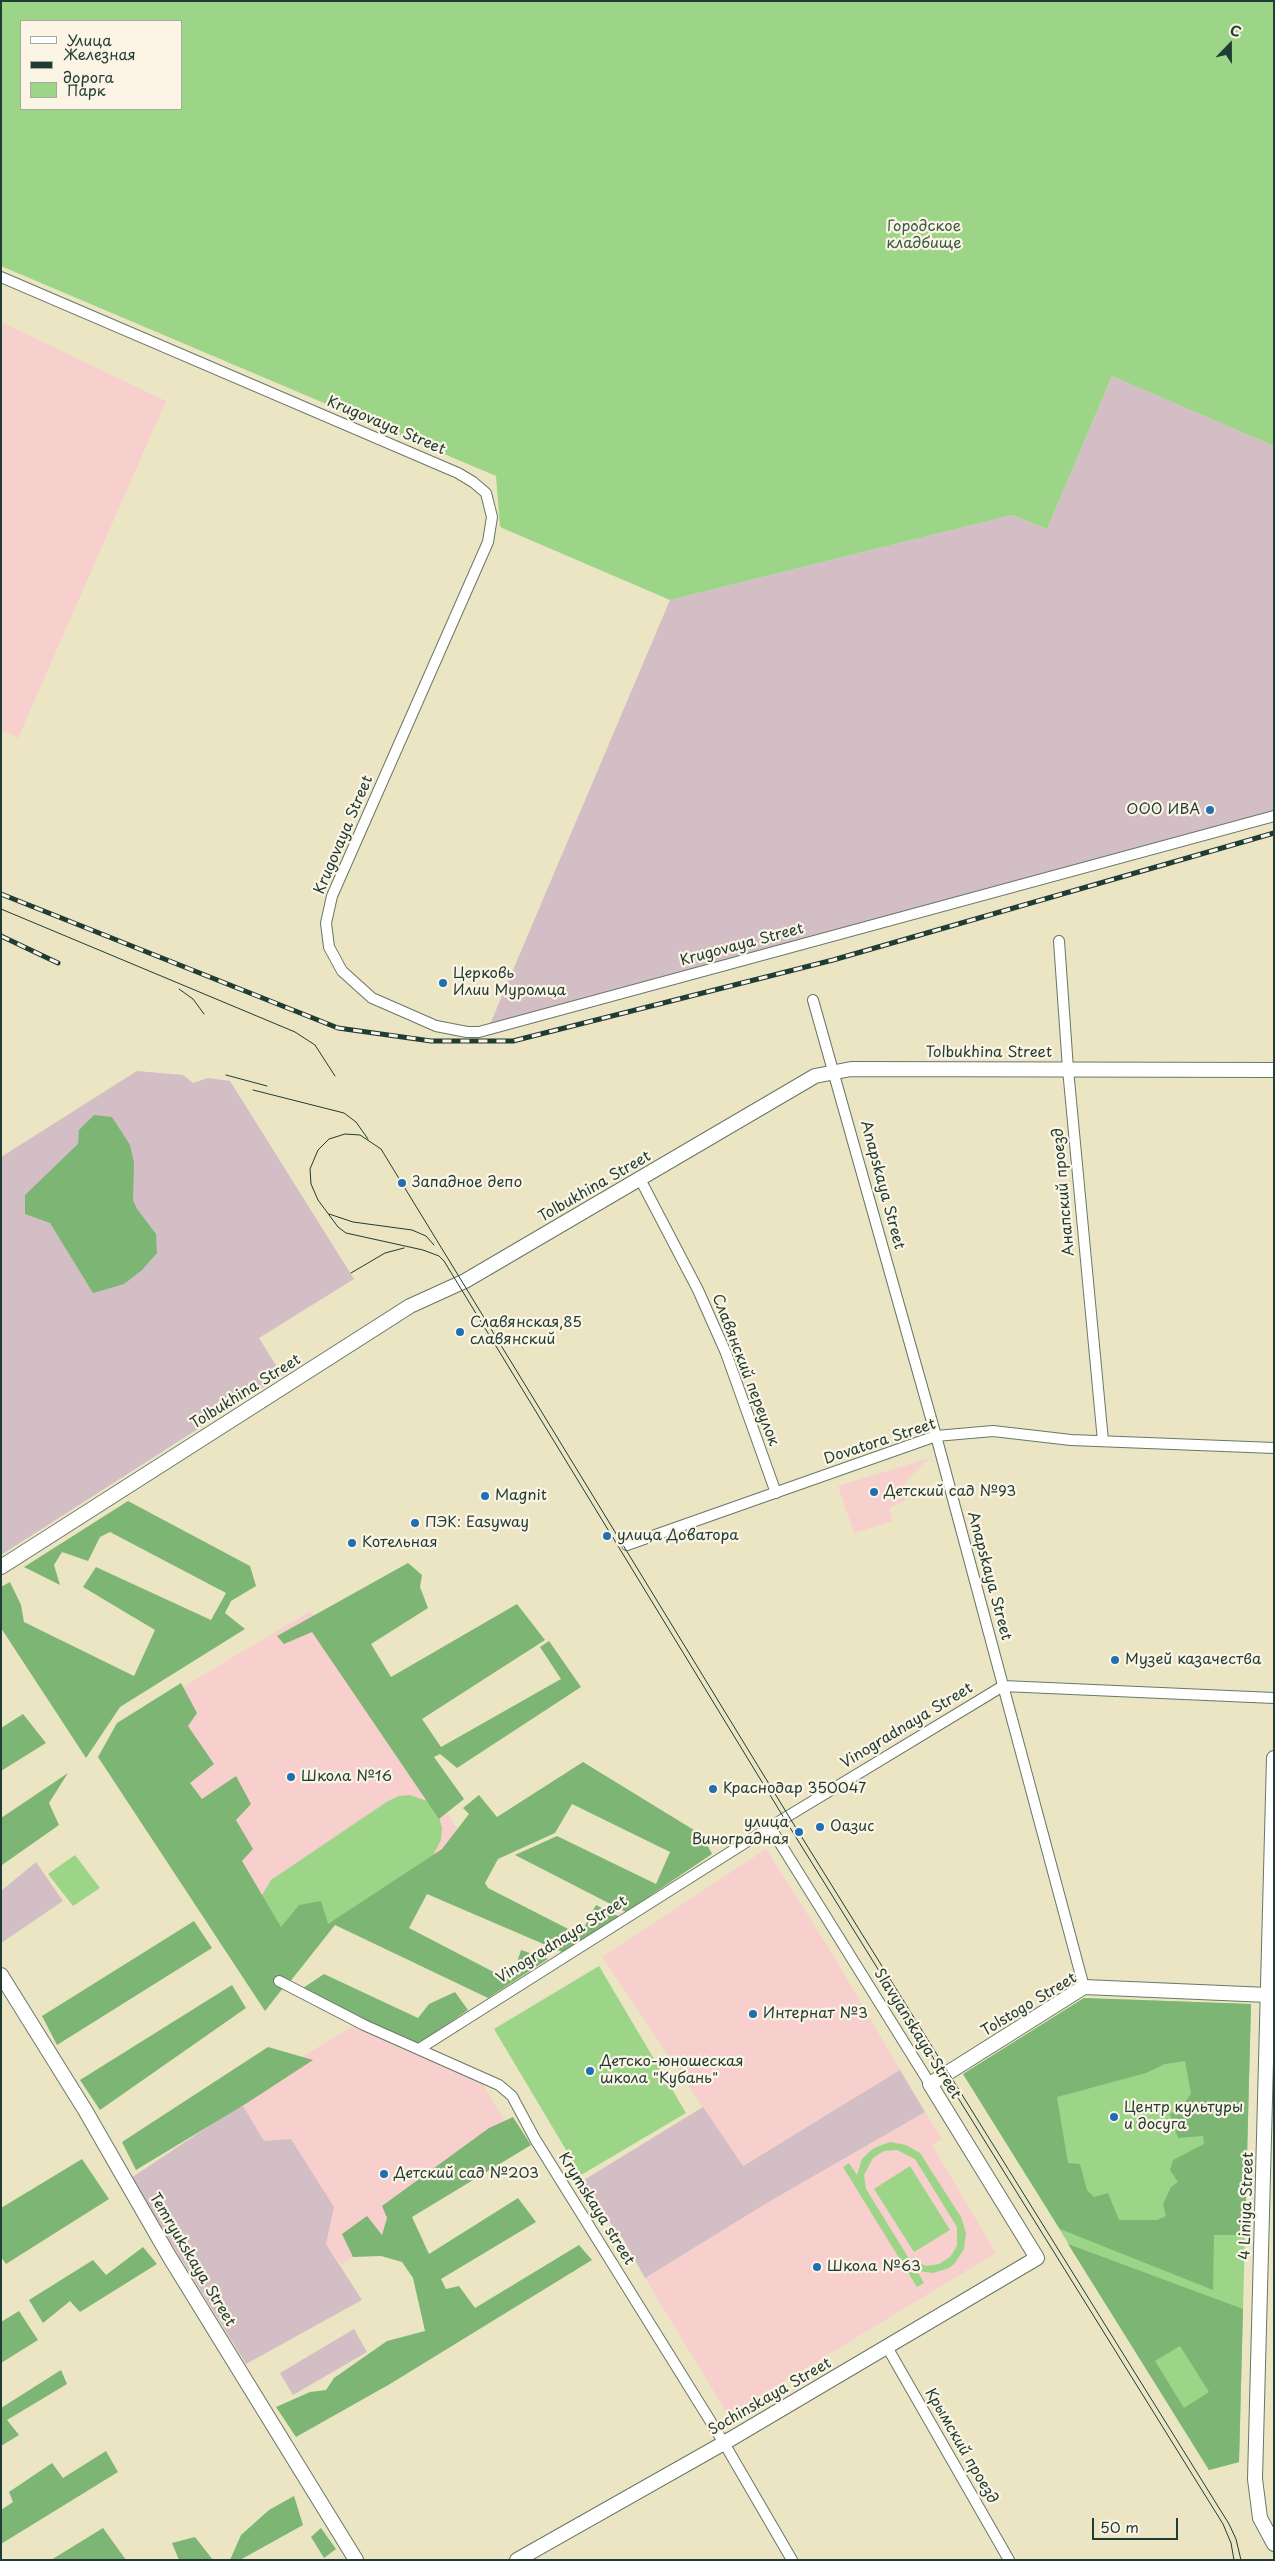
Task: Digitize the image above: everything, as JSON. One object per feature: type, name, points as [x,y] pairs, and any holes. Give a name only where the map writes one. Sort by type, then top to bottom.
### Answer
[{"type":"street","name":"Krugovaya Street","points":[[1,277],[458,473],[486,493],[492,517],[488,542],[332,896],[326,923],[329,947],[342,971],[372,998],[436,1026],[467,1032],[479,1032],[1274,816]]},
{"type":"street","name":"Анапский проезд","points":[[1059,941],[1068,1069],[1103,1441]]},
{"type":"street","name":"Anapskaya Street","points":[[814,1000],[936,1436],[1084,1987]]},
{"type":"street","name":"Tolbukhina Street","points":[[1,1567],[410,1306],[466,1281],[815,1076],[851,1070],[1274,1070]]},
{"type":"street","name":"Славянский переулок","points":[[640,1179],[698,1290],[726,1353],[776,1493]]},
{"type":"street","name":"Dovatora Street","points":[[627,1545],[936,1436],[993,1432],[1071,1440],[1274,1448]]},
{"type":"street","points":[[1003,1686],[1274,1698]]},
{"type":"street","name":"Vinogradnaya Street","points":[[419,2049],[770,1827],[1003,1686]]},
{"type":"street","name":"4 Liniya Street","points":[[1272,2539],[1260,2518],[1255,2478],[1271,1996],[1274,1758]]},
{"type":"street","name":"Slavyanskaya Street","points":[[770,1827],[1037,2258]]},
{"type":"street","name":"Temryukskaya Street","points":[[1,1975],[85,2110],[219,2338],[356,2560]]},
{"type":"street","name":"Krymskaya street","points":[[279,1981],[364,2025],[498,2085],[512,2096],[550,2164],[724,2444],[792,2560]]},
{"type":"street","name":"Tolstogo Street","points":[[930,2084],[1084,1987],[1271,1996]]},
{"type":"street","name":"Sochinskaya Street","points":[[517,2560],[724,2444],[1037,2258]]},
{"type":"street","name":"Крымский проезд","points":[[887,2347],[1009,2560]]},
{"type":"shaded area","points":[[1,322],[166,401],[18,738],[1,730]]},
{"type":"shaded area","points":[[1112,376],[1274,446],[1274,821],[485,1036],[670,600],[1012,515],[1047,529]]},
{"type":"shaded area","points":[[137,1071],[183,1075],[193,1083],[208,1078],[230,1081],[354,1279],[259,1338],[282,1375],[1,1555],[1,1157]]},
{"type":"shaded area","name":"Детский сад №93","points":[[929,1458],[906,1481],[908,1499],[889,1509],[892,1521],[854,1533],[838,1486]]},
{"type":"shaded area","name":"Школа №16","points":[[310,1611],[464,1838],[286,1959],[123,1723]]},
{"type":"shaded area","name":"Интернат №3","points":[[766,1849],[832,1953],[900,2070],[742,2166],[602,1957]]},
{"type":"shaded area","points":[[36,1862],[63,1901],[1,1943],[1,1891]]},
{"type":"shaded area","name":"Детский сад №203","points":[[358,2023],[482,2083],[515,2138],[393,2211],[404,2227],[341,2265],[326,2244],[237,2096]]},
{"type":"shaded area","points":[[900,2070],[925,2112],[767,2203],[645,2278],[623,2239],[579,2183],[703,2107],[743,2166]]},
{"type":"shaded area","points":[[242,2104],[264,2141],[291,2139],[334,2207],[326,2244],[362,2300],[246,2364],[131,2178]]},
{"type":"shaded area","name":"Школа №63","points":[[925,2112],[942,2139],[932,2145],[996,2253],[728,2415],[645,2278],[767,2203]]},
{"type":"shaded area","points":[[354,2329],[367,2352],[293,2395],[280,2373]]},
{"type":"green space","name":"Городское кладбище","points":[[1,1],[1274,1],[1274,446],[1112,376],[1047,529],[1012,515],[670,600],[500,527],[496,476],[1,266]]},
{"type":"green space","points":[[94,1115],[112,1117],[130,1145],[134,1163],[133,1200],[137,1209],[156,1234],[157,1253],[142,1270],[124,1284],[93,1293],[50,1223],[25,1214],[25,1195],[78,1144],[79,1130]]},
{"type":"green space","points":[[128,1501],[250,1566],[256,1586],[231,1601],[225,1613],[245,1629],[120,1707],[86,1758],[1,1628],[1,1587],[10,1582],[21,1605],[24,1622],[134,1676],[155,1630],[83,1587],[96,1567],[211,1620],[226,1593],[110,1532],[100,1537],[88,1561],[62,1552],[54,1565],[60,1585],[24,1567]]},
{"type":"green space","points":[[408,1563],[422,1575],[420,1587],[428,1608],[371,1644],[391,1677],[517,1604],[545,1640],[422,1719],[441,1747],[561,1679],[540,1647],[549,1641],[581,1687],[457,1768],[440,1754],[434,1757],[464,1799],[439,1819],[312,1632],[284,1644],[277,1636]]},
{"type":"green space","points":[[181,1683],[197,1713],[188,1726],[214,1764],[190,1783],[202,1799],[236,1776],[251,1804],[236,1820],[253,1849],[242,1861],[281,1927],[299,1905],[321,1901],[328,1924],[442,1849],[469,1814],[463,1808],[479,1795],[497,1817],[583,1762],[702,1835],[712,1854],[626,1912],[515,1855],[557,1836],[656,1884],[670,1852],[572,1804],[555,1833],[498,1859],[485,1883],[488,1888],[580,1935],[596,1905],[620,1917],[562,1952],[427,1894],[409,1928],[511,1981],[521,1950],[548,1959],[488,1998],[335,1925],[289,1983],[278,1978],[275,1985],[283,1988],[265,2011],[98,1757],[117,1723]]},
{"type":"green space","points":[[23,1714],[46,1743],[1,1771],[1,1728]]},
{"type":"green space","points":[[68,1773],[49,1803],[59,1825],[2,1865],[1,1818]]},
{"type":"green space","points":[[410,1795],[427,1801],[439,1817],[442,1828],[441,1840],[433,1855],[315,1934],[269,1925],[262,1895],[271,1880],[388,1801],[399,1796]]},
{"type":"green space","points":[[75,1855],[100,1888],[73,1906],[48,1874]]},
{"type":"green space","points":[[194,1921],[212,1948],[57,2045],[42,2016]]},
{"type":"green space","name":"Детско-юношеская школа \"Кубань\"","points":[[599,1966],[686,2113],[581,2175],[494,2029]]},
{"type":"green space","points":[[324,1974],[418,2018],[429,2004],[455,1992],[468,2010],[416,2046],[303,1988]]},
{"type":"green space","points":[[232,1985],[246,2008],[100,2110],[80,2080]]},
{"type":"green space","points":[[1084,1998],[1251,2004],[1239,2462],[1209,2470],[963,2074]]},
{"type":"green space","points":[[1084,1998],[1251,2004],[1245,2235],[1214,2235],[1213,2290],[1060,2229],[963,2074]],"holes":[[[1185,2061],[1191,2094],[1181,2107],[1170,2114],[1178,2138],[1203,2136],[1204,2144],[1173,2160],[1170,2170],[1178,2182],[1171,2187],[1163,2204],[1166,2216],[1157,2220],[1119,2220],[1108,2193],[1094,2197],[1087,2190],[1080,2164],[1068,2163],[1057,2097],[1146,2073],[1165,2064]]]},
{"type":"green space","points":[[268,2047],[313,2060],[247,2103],[136,2170],[122,2142]]},
{"type":"green space","points":[[513,2117],[531,2145],[412,2217],[429,2254],[518,2198],[536,2222],[441,2279],[446,2289],[459,2286],[475,2308],[579,2245],[592,2260],[390,2384],[296,2437],[276,2407],[310,2392],[326,2390],[334,2378],[387,2341],[425,2331],[413,2278],[402,2262],[381,2256],[353,2257],[342,2234],[367,2216],[382,2235],[387,2218],[382,2206],[489,2128]]},
{"type":"green space","points":[[890,2142],[906,2145],[920,2153],[961,2217],[966,2233],[964,2249],[955,2263],[949,2268],[933,2273],[917,2271],[924,2283],[917,2287],[843,2167],[849,2163],[857,2175],[862,2159],[874,2148]],"holes":[[[897,2150],[915,2159],[957,2227],[957,2246],[950,2257],[939,2264],[926,2266],[908,2257],[866,2189],[864,2175],[873,2158],[884,2151]]]},
{"type":"green space","points":[[82,2159],[109,2199],[6,2264],[1,2257],[1,2208]]},
{"type":"green space","points":[[910,2166],[950,2230],[914,2252],[874,2189]]},
{"type":"green space","points":[[1068,2244],[1243,2309],[1239,2462],[1209,2470]],"holes":[[[1180,2346],[1209,2392],[1184,2408],[1155,2361]]]},
{"type":"green space","points":[[143,2247],[157,2264],[80,2312],[70,2301],[43,2323],[29,2300],[93,2260],[106,2275]]},
{"type":"green space","points":[[19,2311],[38,2340],[1,2363],[1,2322]]},
{"type":"green space","points":[[61,2370],[67,2384],[7,2420],[19,2435],[1,2446],[1,2408]]},
{"type":"green space","points":[[106,2451],[118,2472],[1,2544],[1,2510],[13,2502],[9,2492],[52,2463],[63,2478]]},
{"type":"green space","points":[[294,2496],[303,2525],[240,2560],[230,2560],[241,2535],[269,2510]]},
{"type":"green space","points":[[103,2528],[126,2560],[51,2560]]},
{"type":"green space","points":[[321,2528],[336,2549],[324,2558],[311,2537]]},
{"type":"green space","points":[[195,2537],[213,2560],[179,2560],[172,2543]]},
{"type":"tram line","points":[[1,909],[295,1032],[315,1045],[335,1076]]},
{"type":"tram line","points":[[179,989],[193,999],[204,1014]]},
{"type":"tram line","points":[[226,1075],[267,1086]]},
{"type":"tram line","points":[[253,1090],[344,1113],[356,1122],[368,1139]]},
{"type":"tram line","points":[[1234,2560],[1231,2543],[1223,2524],[784,1818],[444,1261],[439,1256],[423,1250],[346,1233],[338,1227],[318,1200],[311,1184],[310,1169],[318,1150],[329,1139],[345,1134],[360,1135],[381,1149],[788,1815],[1229,2524],[1236,2539],[1241,2560]]},
{"type":"tram line","points":[[329,1214],[353,1222],[412,1230],[426,1236],[434,1245]]},
{"type":"tram line","points":[[351,1273],[385,1253],[404,1248]]},
{"type":"railway","points":[[1,894],[338,1028],[431,1041],[513,1041],[833,960],[1274,833]]},
{"type":"railway","points":[[1,936],[58,963]]},
{"type":"place","name":"ООО ИВА","points":[[1210,810]]},
{"type":"place","name":"Церковь Илии Муромца","points":[[443,983]]},
{"type":"place","name":"Западное депо","points":[[402,1183]]},
{"type":"place","name":"Славянская,85 славянский","points":[[460,1332]]},
{"type":"place","name":"Детский сад №93","points":[[874,1492]]},
{"type":"place","name":"Magnit","points":[[485,1496]]},
{"type":"place","name":"ПЭК: Easyway","points":[[415,1523]]},
{"type":"place","name":"улица Доватора","points":[[607,1536]]},
{"type":"place","name":"Котельная","points":[[352,1543]]},
{"type":"place","name":"Музей казачества","points":[[1115,1660]]},
{"type":"place","name":"Школа №16","points":[[291,1777]]},
{"type":"place","name":"Краснодар 350047","points":[[713,1789]]},
{"type":"place","name":"Оазис","points":[[820,1827]]},
{"type":"place","name":"улица Виноградная","points":[[799,1832]]},
{"type":"place","name":"Интернат №3","points":[[753,2014]]},
{"type":"place","name":"Детско-юношеская школа \"Кубань\"","points":[[590,2071]]},
{"type":"place","name":"Центр культуры и досуга","points":[[1114,2117]]},
{"type":"place","name":"Детский сад №203","points":[[384,2174]]},
{"type":"place","name":"Школа №63","points":[[817,2267]]}]
